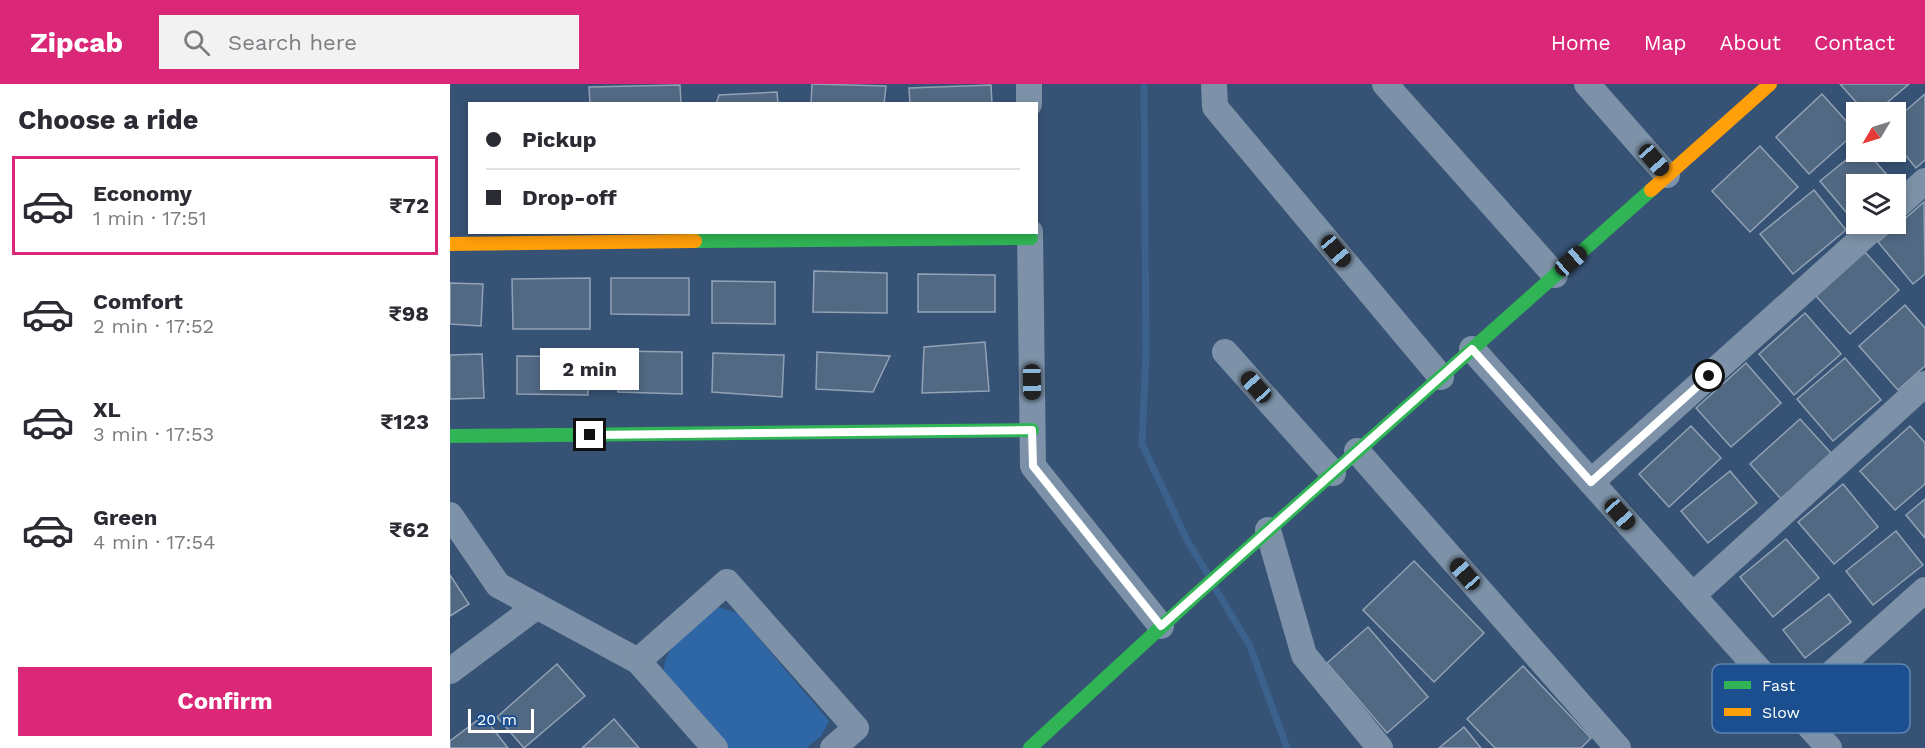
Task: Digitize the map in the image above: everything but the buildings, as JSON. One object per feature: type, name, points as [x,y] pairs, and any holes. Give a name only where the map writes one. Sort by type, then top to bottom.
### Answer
[{"type":"street","points":[[1029,84],[1029,102]]},
{"type":"street","points":[[1214,84],[1215,107],[1441,377]]},
{"type":"street","points":[[1386,84],[1555,275]]},
{"type":"street","points":[[1587,84],[1667,175]]},
{"type":"street","points":[[1030,748],[1161,626],[1770,84]]},
{"type":"street","points":[[1906,198],[1925,181]]},
{"type":"street","points":[[1591,482],[1867,234]]},
{"type":"street","points":[[450,244],[1030,235],[1033,466],[1161,626]]},
{"type":"street","points":[[1472,349],[1754,664]]},
{"type":"street","points":[[1225,352],[1333,473]]},
{"type":"street","points":[[1693,596],[1925,384]]},
{"type":"street","points":[[450,436],[1032,430]]},
{"type":"street","points":[[1357,452],[1618,748]]},
{"type":"street","points":[[450,515],[498,585],[638,661],[715,748]]},
{"type":"street","points":[[1268,531],[1304,655],[1380,748]]},
{"type":"street","points":[[638,661],[727,582],[856,728],[833,748]]},
{"type":"street","points":[[1842,664],[1925,590]]},
{"type":"street","points":[[450,671],[537,606]]},
{"type":"street","points":[[1816,733],[1829,748]]},
{"type":"shaded area","points":[[718,607],[737,613],[829,721],[821,736],[806,748],[727,748],[663,671],[676,642]]},
{"type":"waterway","points":[[1144,84],[1146,353],[1142,444],[1187,540],[1207,573]]},
{"type":"waterway","points":[[1215,588],[1250,646],[1287,748]]},
{"type":"traffic: fast","points":[[1030,748],[1198,593],[1651,190]]},
{"type":"traffic: fast","points":[[695,241],[1031,238]]},
{"type":"traffic: fast","points":[[450,436],[1032,430]]},
{"type":"traffic: slow","points":[[1651,190],[1770,84]]},
{"type":"traffic: slow","points":[[450,244],[695,241]]},
{"type":"route","points":[[590,435],[1032,430],[1033,466],[1161,626],[1472,349],[1591,482],[1709,376]]}]
